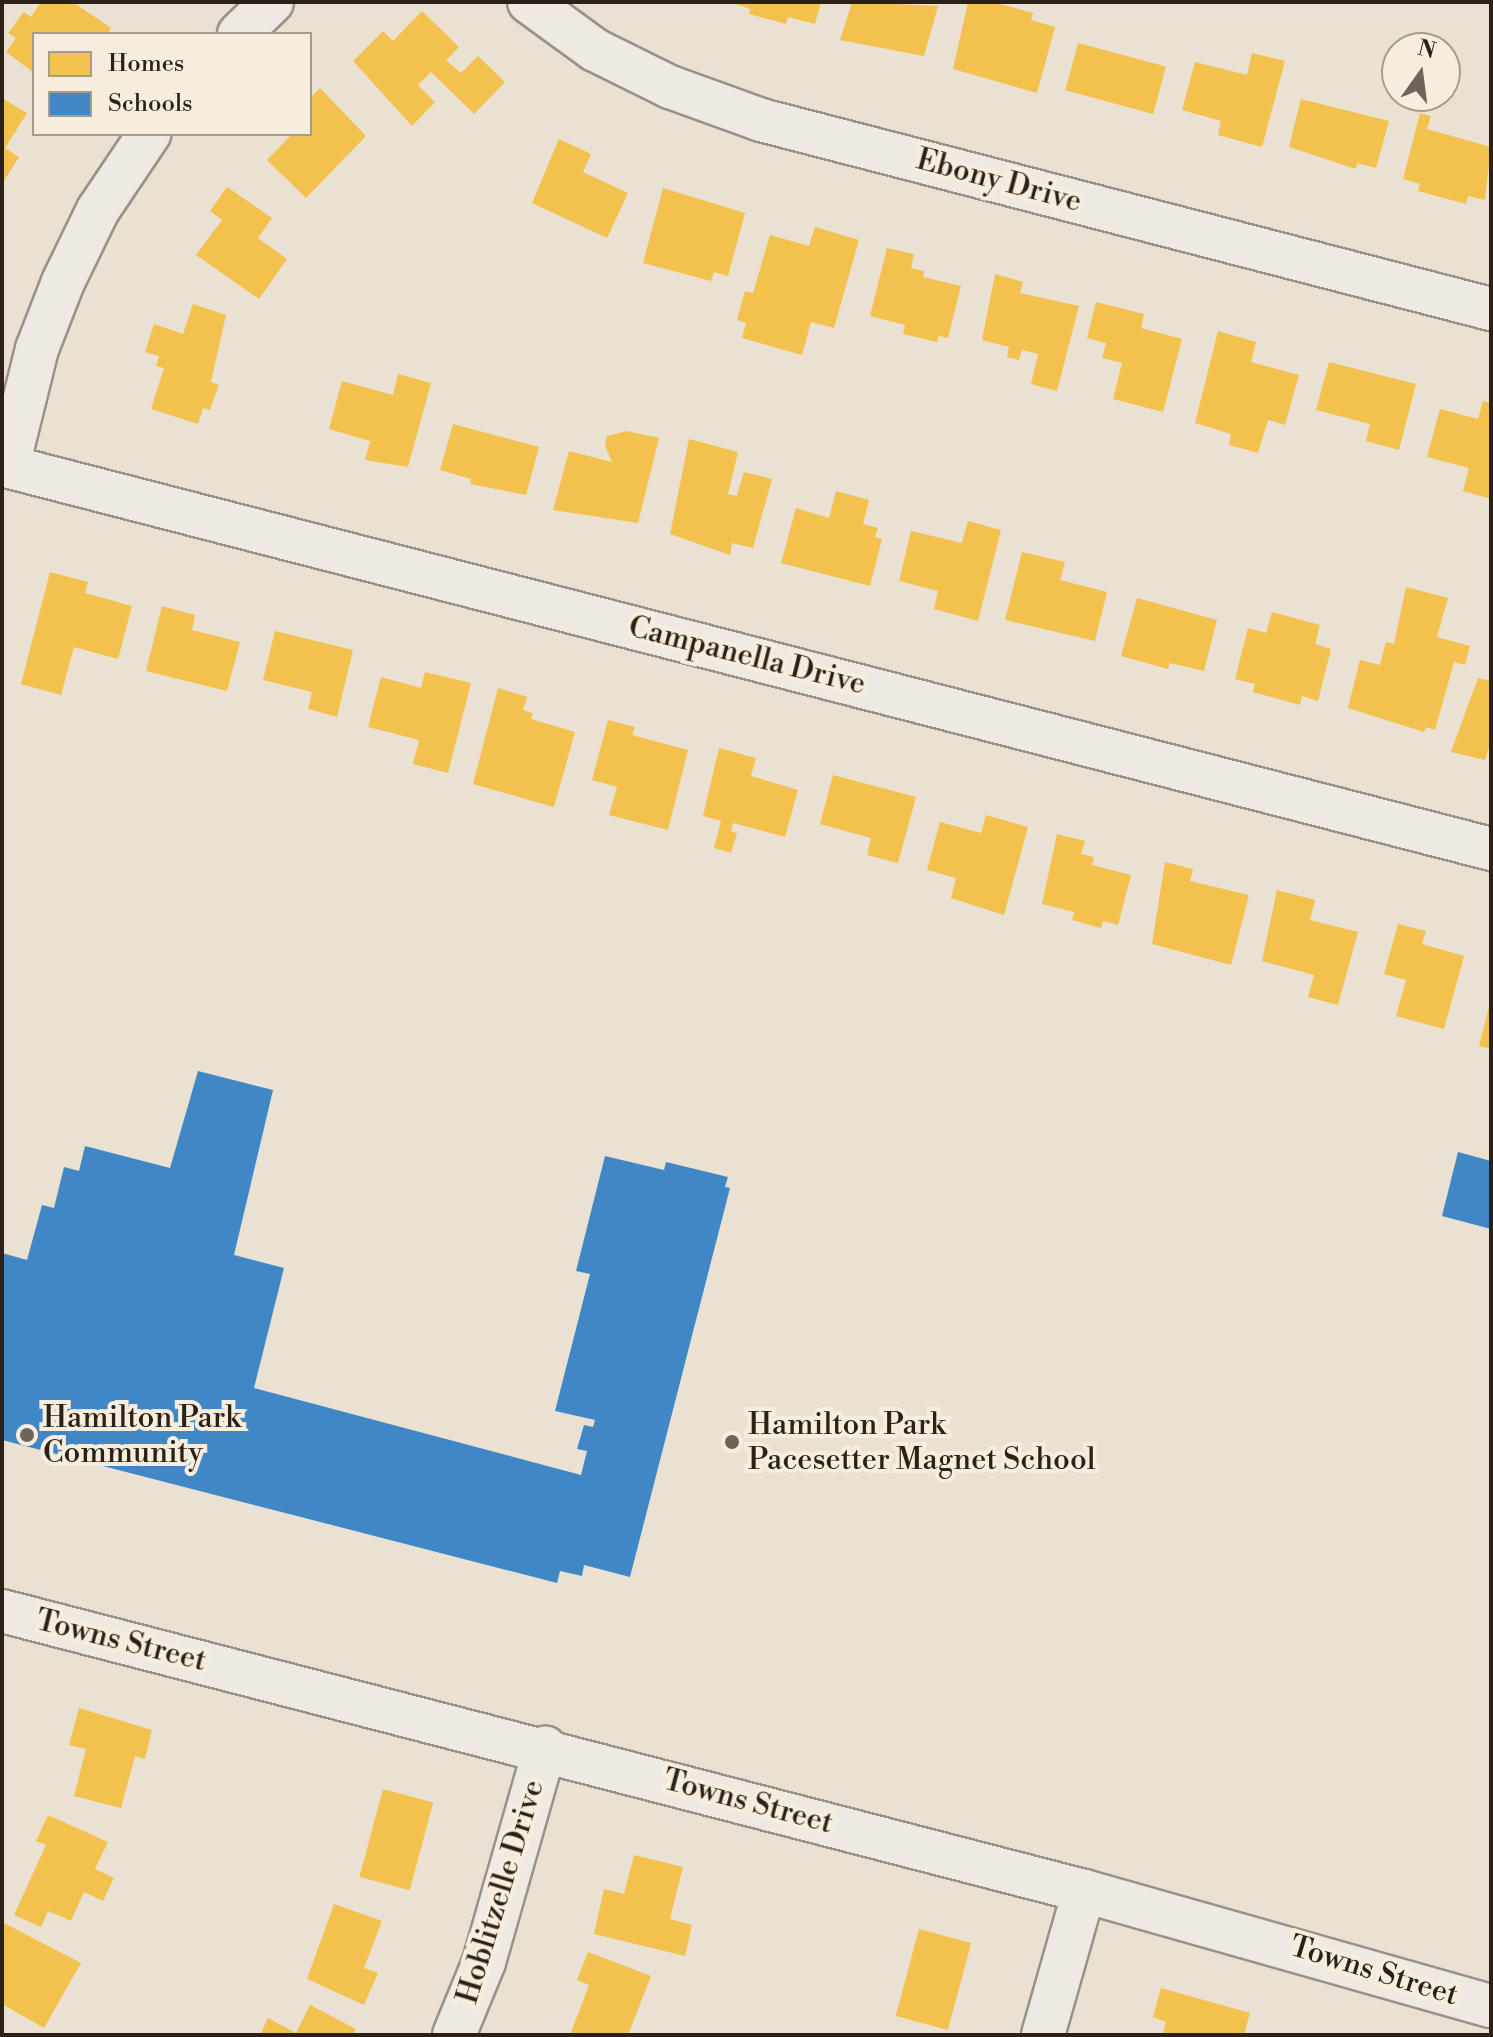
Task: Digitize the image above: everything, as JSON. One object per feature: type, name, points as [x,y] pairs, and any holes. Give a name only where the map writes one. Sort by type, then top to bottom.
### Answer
[{"type":"street","points":[[241,32],[272,2]]},
{"type":"street","name":"Ebony Drive","points":[[529,2],[595,50],[670,87],[761,120],[1491,309]]},
{"type":"street","points":[[5,466],[37,349],[63,282],[98,210],[148,136]]},
{"type":"street","name":"Campanella Drive","points":[[5,466],[1491,849]]},
{"type":"street","name":"Towns Street","points":[[2,1611],[545,1748],[1084,1891],[1491,2006]]},
{"type":"street","name":"Hoblitzelle Drive","points":[[454,2035],[484,1962],[545,1748]]},
{"type":"street","points":[[1043,2035],[1084,1891]]},
{"type":"building: Homes","points":[[41,2],[73,2],[111,28],[108,32],[32,32],[32,72],[6,52],[16,38],[8,33],[24,12],[31,17]]},
{"type":"building: Homes","points":[[730,2],[821,2],[815,24],[788,17],[786,24],[749,14],[750,9]]},
{"type":"building: Homes","points":[[852,2],[938,6],[924,56],[840,40]]},
{"type":"building: Homes","points":[[968,2],[993,2],[1033,13],[1031,20],[1055,27],[1037,93],[953,69]]},
{"type":"building: Homes","points":[[422,11],[459,47],[446,60],[461,73],[478,56],[505,82],[474,114],[431,72],[418,85],[435,102],[412,126],[353,61],[383,31],[393,41]]},
{"type":"building: Homes","points":[[1078,43],[1166,67],[1153,114],[1065,90]]},
{"type":"building: Homes","points":[[1252,53],[1285,61],[1262,147],[1218,135],[1221,121],[1182,110],[1195,62],[1247,75]]},
{"type":"building: Homes","points":[[320,88],[366,136],[306,198],[267,160],[290,136],[312,136],[312,96]]},
{"type":"building: Homes","points":[[2,98],[27,113],[5,148],[19,157],[2,184]]},
{"type":"building: Homes","points":[[1301,99],[1389,121],[1376,168],[1357,163],[1356,169],[1289,147]]},
{"type":"building: Homes","points":[[1420,113],[1431,116],[1427,129],[1491,147],[1485,200],[1468,196],[1466,204],[1418,191],[1420,184],[1403,179]]},
{"type":"building: Homes","points":[[559,139],[591,154],[583,172],[628,193],[607,238],[532,203]]},
{"type":"building: Homes","points":[[227,187],[272,218],[258,238],[287,259],[259,299],[196,255],[222,220],[210,211]]},
{"type":"building: Homes","points":[[663,188],[745,213],[728,276],[714,272],[711,281],[643,263]]},
{"type":"building: Homes","points":[[815,227],[859,240],[834,328],[811,322],[802,355],[742,338],[746,323],[737,320],[745,291],[753,293],[770,235],[809,246]]},
{"type":"building: Homes","points":[[887,248],[914,254],[911,268],[924,271],[923,277],[961,286],[948,338],[939,336],[937,342],[903,334],[905,325],[870,316]]},
{"type":"building: Homes","points":[[995,274],[1023,282],[1020,293],[1079,306],[1057,391],[1031,384],[1038,354],[1022,350],[1019,360],[1007,357],[1009,347],[982,340]]},
{"type":"building: Homes","points":[[1096,302],[1144,314],[1141,328],[1182,339],[1163,412],[1113,399],[1122,363],[1102,358],[1106,343],[1087,338]]},
{"type":"building: Homes","points":[[193,304],[226,315],[211,382],[219,385],[210,410],[203,408],[198,424],[151,409],[164,368],[156,366],[159,356],[145,352],[154,324],[183,334]]},
{"type":"building: Homes","points":[[1218,331],[1256,342],[1251,362],[1299,375],[1285,425],[1268,420],[1258,453],[1229,445],[1231,434],[1195,423]]},
{"type":"building: Homes","points":[[1329,362],[1416,384],[1399,450],[1366,441],[1370,424],[1316,410]]},
{"type":"building: Homes","points":[[398,374],[431,383],[408,467],[365,460],[370,441],[329,429],[342,381],[393,395]]},
{"type":"building: Homes","points":[[1483,401],[1491,403],[1491,499],[1463,491],[1469,468],[1427,457],[1440,409],[1478,419]]},
{"type":"building: Homes","points":[[453,424],[539,447],[526,495],[470,484],[471,479],[440,470]]},
{"type":"building: Homes","points":[[627,431],[659,438],[638,523],[553,510],[569,451],[612,462],[605,446],[607,436]]},
{"type":"building: Homes","points":[[689,439],[738,452],[728,494],[737,496],[744,472],[772,479],[753,548],[732,543],[730,555],[670,534]]},
{"type":"building: Homes","points":[[836,491],[869,500],[863,524],[878,528],[875,537],[882,539],[870,586],[781,563],[796,508],[829,518]]},
{"type":"building: Homes","points":[[968,521],[1001,530],[978,621],[934,609],[938,591],[899,581],[911,531],[962,543]]},
{"type":"building: Homes","points":[[1022,552],[1065,562],[1060,580],[1107,592],[1095,641],[1005,620]]},
{"type":"building: Homes","points":[[50,572],[88,582],[85,593],[132,606],[118,659],[74,647],[61,695],[21,684]]},
{"type":"building: Homes","points":[[1406,587],[1448,598],[1437,637],[1470,646],[1465,665],[1454,662],[1435,730],[1426,727],[1424,732],[1348,708],[1360,660],[1380,665],[1386,642],[1394,644]]},
{"type":"building: Homes","points":[[1137,598],[1217,620],[1204,671],[1170,663],[1168,669],[1121,656]]},
{"type":"building: Homes","points":[[162,606],[195,615],[192,630],[240,642],[227,691],[146,671]]},
{"type":"building: Homes","points":[[1272,612],[1320,625],[1315,644],[1331,649],[1318,701],[1302,696],[1300,705],[1253,692],[1255,684],[1235,679],[1248,628],[1266,633]]},
{"type":"building: Homes","points":[[275,631],[353,650],[337,717],[308,709],[312,692],[263,680]]},
{"type":"building: Homes","points":[[425,672],[471,683],[448,773],[413,764],[419,740],[368,727],[381,677],[421,688]]},
{"type":"building: Homes","points":[[1478,678],[1491,681],[1491,741],[1485,760],[1451,752]]},
{"type":"building: Homes","points":[[498,688],[527,697],[523,710],[533,713],[531,719],[575,732],[554,807],[473,784]]},
{"type":"building: Homes","points":[[608,720],[635,727],[632,735],[688,750],[668,830],[609,815],[617,787],[592,780]]},
{"type":"building: Homes","points":[[719,748],[756,758],[751,776],[798,790],[785,837],[733,823],[731,831],[737,833],[731,853],[714,848],[721,821],[703,816]]},
{"type":"building: Homes","points":[[833,775],[916,797],[898,863],[867,855],[871,838],[820,824]]},
{"type":"building: Homes","points":[[986,815],[1028,827],[1004,915],[951,898],[956,878],[927,870],[940,822],[981,833]]},
{"type":"building: Homes","points":[[1057,834],[1085,841],[1081,854],[1094,857],[1092,865],[1131,875],[1118,925],[1103,921],[1101,928],[1072,920],[1074,912],[1042,904]]},
{"type":"building: Homes","points":[[1165,862],[1193,869],[1190,881],[1249,895],[1231,965],[1152,944]]},
{"type":"building: Homes","points":[[1277,890],[1315,900],[1310,920],[1358,932],[1338,1005],[1308,997],[1314,975],[1262,961]]},
{"type":"building: Homes","points":[[1398,924],[1426,931],[1422,944],[1464,956],[1444,1029],[1396,1016],[1406,980],[1384,974]]},
{"type":"building: Homes","points":[[1491,1003],[1491,1049],[1479,1046]]},
{"type":"building: Homes","points":[[79,1708],[152,1730],[145,1759],[135,1756],[121,1808],[74,1796],[86,1749],[69,1745]]},
{"type":"building: Homes","points":[[383,1789],[433,1802],[410,1890],[359,1877]]},
{"type":"building: Homes","points":[[48,1815],[108,1842],[95,1869],[114,1878],[103,1901],[84,1892],[71,1921],[48,1911],[41,1927],[14,1915],[46,1845],[36,1841]]},
{"type":"building: Homes","points":[[634,1855],[683,1867],[670,1919],[692,1925],[685,1956],[594,1934],[604,1889],[624,1894]]},
{"type":"building: Homes","points":[[334,1904],[382,1921],[364,1968],[378,1973],[364,2005],[307,1979]]},
{"type":"building: Homes","points":[[2,1922],[81,1963],[44,2028],[2,2004]]},
{"type":"building: Homes","points":[[919,1929],[971,1943],[948,2030],[896,2016]]},
{"type":"building: Homes","points":[[588,1952],[651,1976],[628,2035],[570,2035],[589,1985],[577,1980]]},
{"type":"building: Homes","points":[[1161,1988],[1250,2013],[1244,2035],[1163,2033],[1166,2022],[1153,2017]]},
{"type":"building: Homes","points":[[310,2005],[356,2029],[353,2035],[260,2035],[268,2018],[296,2033]]},
{"type":"building: Schools","points":[[198,1071],[273,1090],[234,1255],[284,1268],[254,1388],[581,1475],[587,1451],[577,1449],[584,1425],[593,1427],[595,1420],[555,1411],[590,1274],[576,1271],[605,1156],[664,1170],[666,1162],[728,1177],[725,1187],[730,1188],[630,1577],[584,1565],[582,1576],[560,1571],[557,1583],[2,1440],[2,1253],[27,1260],[42,1205],[54,1208],[64,1167],[79,1171],[85,1146],[170,1168]]},
{"type":"building: Schools","points":[[1458,1152],[1491,1161],[1491,1229],[1442,1216]]},
{"type":"place","name":"Hamilton Park Community","points":[[27,1435]]},
{"type":"place","name":"Hamilton Park Pacesetter Magnet School","points":[[732,1442]]}]
